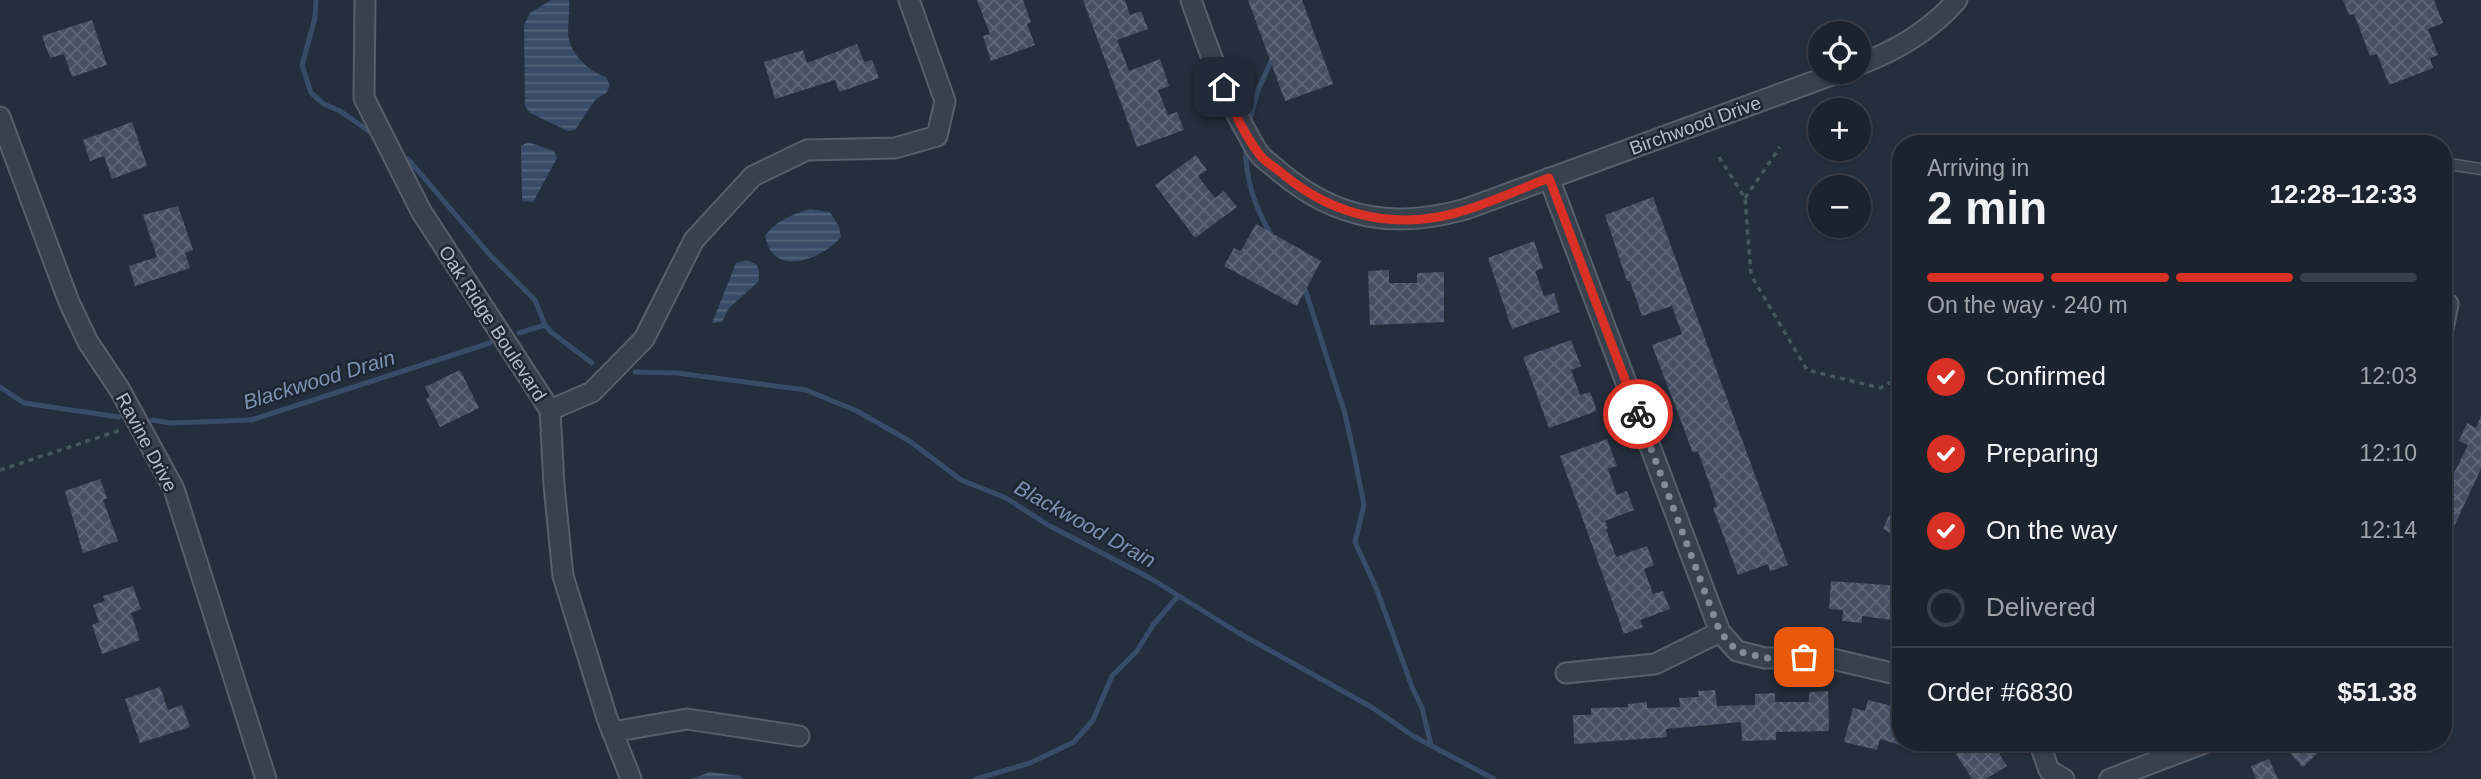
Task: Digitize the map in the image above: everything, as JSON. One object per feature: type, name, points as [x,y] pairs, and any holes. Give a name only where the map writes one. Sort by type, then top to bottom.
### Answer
[{"type":"street","name":"Oak Ridge Boulevard","points":[[365,0],[364,98],[421,211],[550,411],[563,576],[612,733],[631,779]]},
{"type":"street","points":[[550,411],[592,392],[644,339],[694,240],[753,176],[807,150],[895,148],[937,136],[945,101],[909,0]]},
{"type":"street","name":"Birchwood Drive","points":[[1191,0],[1233,109],[1260,155],[1301,189],[1334,207],[1372,218],[1411,220],[1439,217],[1466,209],[1808,84]]},
{"type":"street","points":[[1871,60],[1917,36],[1942,16],[1956,0]]},
{"type":"street","name":"Ravine Drive","points":[[0,117],[69,302],[88,342],[120,390],[174,489],[266,779]]},
{"type":"street","points":[[1549,178],[1720,632],[1737,651],[1755,656],[1824,657],[1892,672]]},
{"type":"street","points":[[1566,673],[1656,664],[1720,632]]},
{"type":"street","points":[[612,733],[687,719],[799,736]]},
{"type":"street","points":[[2042,751],[2049,770],[2064,779]]},
{"type":"street","points":[[2110,779],[2183,751]]},
{"type":"lane","points":[[2452,164],[2481,169]]},
{"type":"path","points":[[1745,198],[1780,147]]},
{"type":"path","points":[[1719,157],[1745,198],[1751,275],[1807,370],[1880,388],[1892,381]]},
{"type":"path","points":[[0,470],[139,424]]},
{"type":"water","points":[[551,0],[569,0],[568,33],[572,48],[587,66],[606,77],[610,86],[606,93],[595,100],[575,130],[568,131],[530,113],[525,106],[524,25],[530,13]]},
{"type":"water","points":[[528,142],[554,151],[557,158],[533,202],[523,201],[522,198],[521,146]]},
{"type":"water","points":[[810,209],[830,212],[839,227],[841,237],[811,258],[788,261],[778,257],[770,249],[765,236],[779,222]]},
{"type":"water","points":[[746,260],[756,264],[759,281],[729,308],[722,322],[712,323],[736,263]]},
{"type":"water","points":[[710,772],[740,776],[744,779],[691,779]]},
{"type":"building","points":[[977,0],[1023,0],[1031,22],[1027,24],[1035,45],[991,61],[983,36],[990,34]]},
{"type":"building","points":[[1083,0],[1125,0],[1130,15],[1141,11],[1148,29],[1117,40],[1129,71],[1160,59],[1169,86],[1158,90],[1168,115],[1177,112],[1184,130],[1137,147]]},
{"type":"building","points":[[1248,0],[1302,0],[1333,84],[1285,101]]},
{"type":"building","points":[[2343,0],[2434,0],[2443,23],[2428,29],[2438,55],[2430,58],[2433,68],[2389,85],[2377,54],[2370,56],[2354,14],[2349,15]]},
{"type":"building","points":[[92,20],[107,65],[72,77],[64,54],[50,58],[42,36]]},
{"type":"building","points":[[857,44],[864,62],[872,60],[879,78],[839,92],[835,80],[775,99],[764,62],[803,50],[807,63]]},
{"type":"building","points":[[132,122],[147,166],[112,179],[104,156],[90,161],[83,140]]},
{"type":"building","points":[[1196,155],[1207,170],[1198,176],[1215,198],[1224,191],[1237,207],[1195,238],[1155,185]]},
{"type":"building","points":[[1653,197],[1788,565],[1770,571],[1768,564],[1738,575],[1713,508],[1717,506],[1698,451],[1693,453],[1652,345],[1682,334],[1672,306],[1642,316],[1630,281],[1627,281],[1605,215]]},
{"type":"building","points":[[178,206],[193,250],[185,253],[190,268],[135,286],[129,266],[157,257],[143,215]]},
{"type":"building","points":[[1256,224],[1321,261],[1297,306],[1224,266],[1234,248],[1241,251]]},
{"type":"building","points":[[1534,241],[1543,268],[1535,271],[1544,296],[1554,293],[1560,312],[1512,329],[1488,258]]},
{"type":"building","points":[[1389,270],[1389,283],[1417,283],[1417,273],[1444,272],[1444,322],[1370,325],[1368,271]]},
{"type":"building","points":[[1571,340],[1581,366],[1571,370],[1580,395],[1590,392],[1597,411],[1549,428],[1523,357]]},
{"type":"building","points":[[460,370],[479,408],[440,427],[426,399],[430,397],[425,387]]},
{"type":"building","points":[[2481,416],[2481,469],[2452,531],[2452,477],[2468,445],[2459,441],[2467,423],[2476,428]]},
{"type":"building","points":[[1607,439],[1617,466],[1608,469],[1617,495],[1627,491],[1634,510],[1605,521],[1616,557],[1647,546],[1654,565],[1644,569],[1653,594],[1663,591],[1670,609],[1640,620],[1643,627],[1624,634],[1560,456]]},
{"type":"building","points":[[100,479],[107,498],[103,500],[118,541],[83,553],[65,491]]},
{"type":"building","points":[[1892,509],[1892,534],[1883,529]]},
{"type":"building","points":[[1831,581],[1892,585],[1892,620],[1862,616],[1862,623],[1842,621],[1843,610],[1829,609]]},
{"type":"building","points":[[133,586],[141,609],[131,613],[140,640],[102,654],[92,625],[99,622],[93,605],[105,601],[103,596]]},
{"type":"building","points":[[160,687],[168,710],[182,705],[190,727],[140,743],[125,699]]},
{"type":"building","points":[[1715,690],[1717,706],[1755,705],[1755,694],[1775,693],[1775,702],[1809,702],[1809,692],[1828,691],[1829,731],[1776,732],[1776,740],[1742,741],[1741,722],[1666,729],[1667,737],[1574,744],[1573,715],[1591,715],[1591,708],[1628,707],[1628,704],[1647,702],[1647,708],[1680,707],[1679,698],[1699,697],[1698,691]]},
{"type":"building","points":[[1868,700],[1892,706],[1892,743],[1880,739],[1877,750],[1844,742],[1853,708],[1865,711]]},
{"type":"building","points":[[1961,751],[1986,751],[1988,754],[1997,751],[2007,766],[1986,779],[1972,779],[1956,754]]},
{"type":"building","points":[[2288,751],[2320,751],[2303,767]]},
{"type":"building","points":[[2269,759],[2278,779],[2256,779],[2251,766]]},
{"type":"waterway","points":[[316,0],[315,18],[302,65],[311,93],[376,136]]},
{"type":"waterway","points":[[1249,123],[1258,90],[1273,57]]},
{"type":"waterway","points":[[1246,143],[1252,192],[1260,215],[1272,236]]},
{"type":"waterway","points":[[408,159],[490,255],[535,300],[545,325],[551,332],[592,363]]},
{"type":"waterway","points":[[1304,286],[1345,414],[1354,454],[1364,505],[1355,542],[1377,590],[1422,708],[1431,745]]},
{"type":"waterway","name":"Blackwood Drain","points":[[519,333],[545,325]]},
{"type":"waterway","name":"Blackwood Drain","points":[[152,420],[171,423],[251,420],[490,343]]},
{"type":"waterway","name":"Blackwood Drain","points":[[635,372],[677,373],[806,390],[857,411],[911,442],[961,480],[1006,498],[1048,525],[1150,578],[1237,632],[1373,708],[1413,736],[1494,779]]},
{"type":"waterway","name":"Blackwood Drain","points":[[0,387],[24,403],[119,417]]},
{"type":"waterway","points":[[976,779],[1030,763],[1074,742],[1093,720],[1112,676],[1137,651],[1153,625],[1178,596]]},
{"type":"way so far","points":[[1638,414],[1720,632],[1737,651],[1765,658],[1804,657]]},
{"type":"route","points":[[1224,87],[1233,109],[1260,155],[1301,189],[1334,207],[1372,218],[1411,220],[1439,217],[1549,178],[1638,414]]}]
